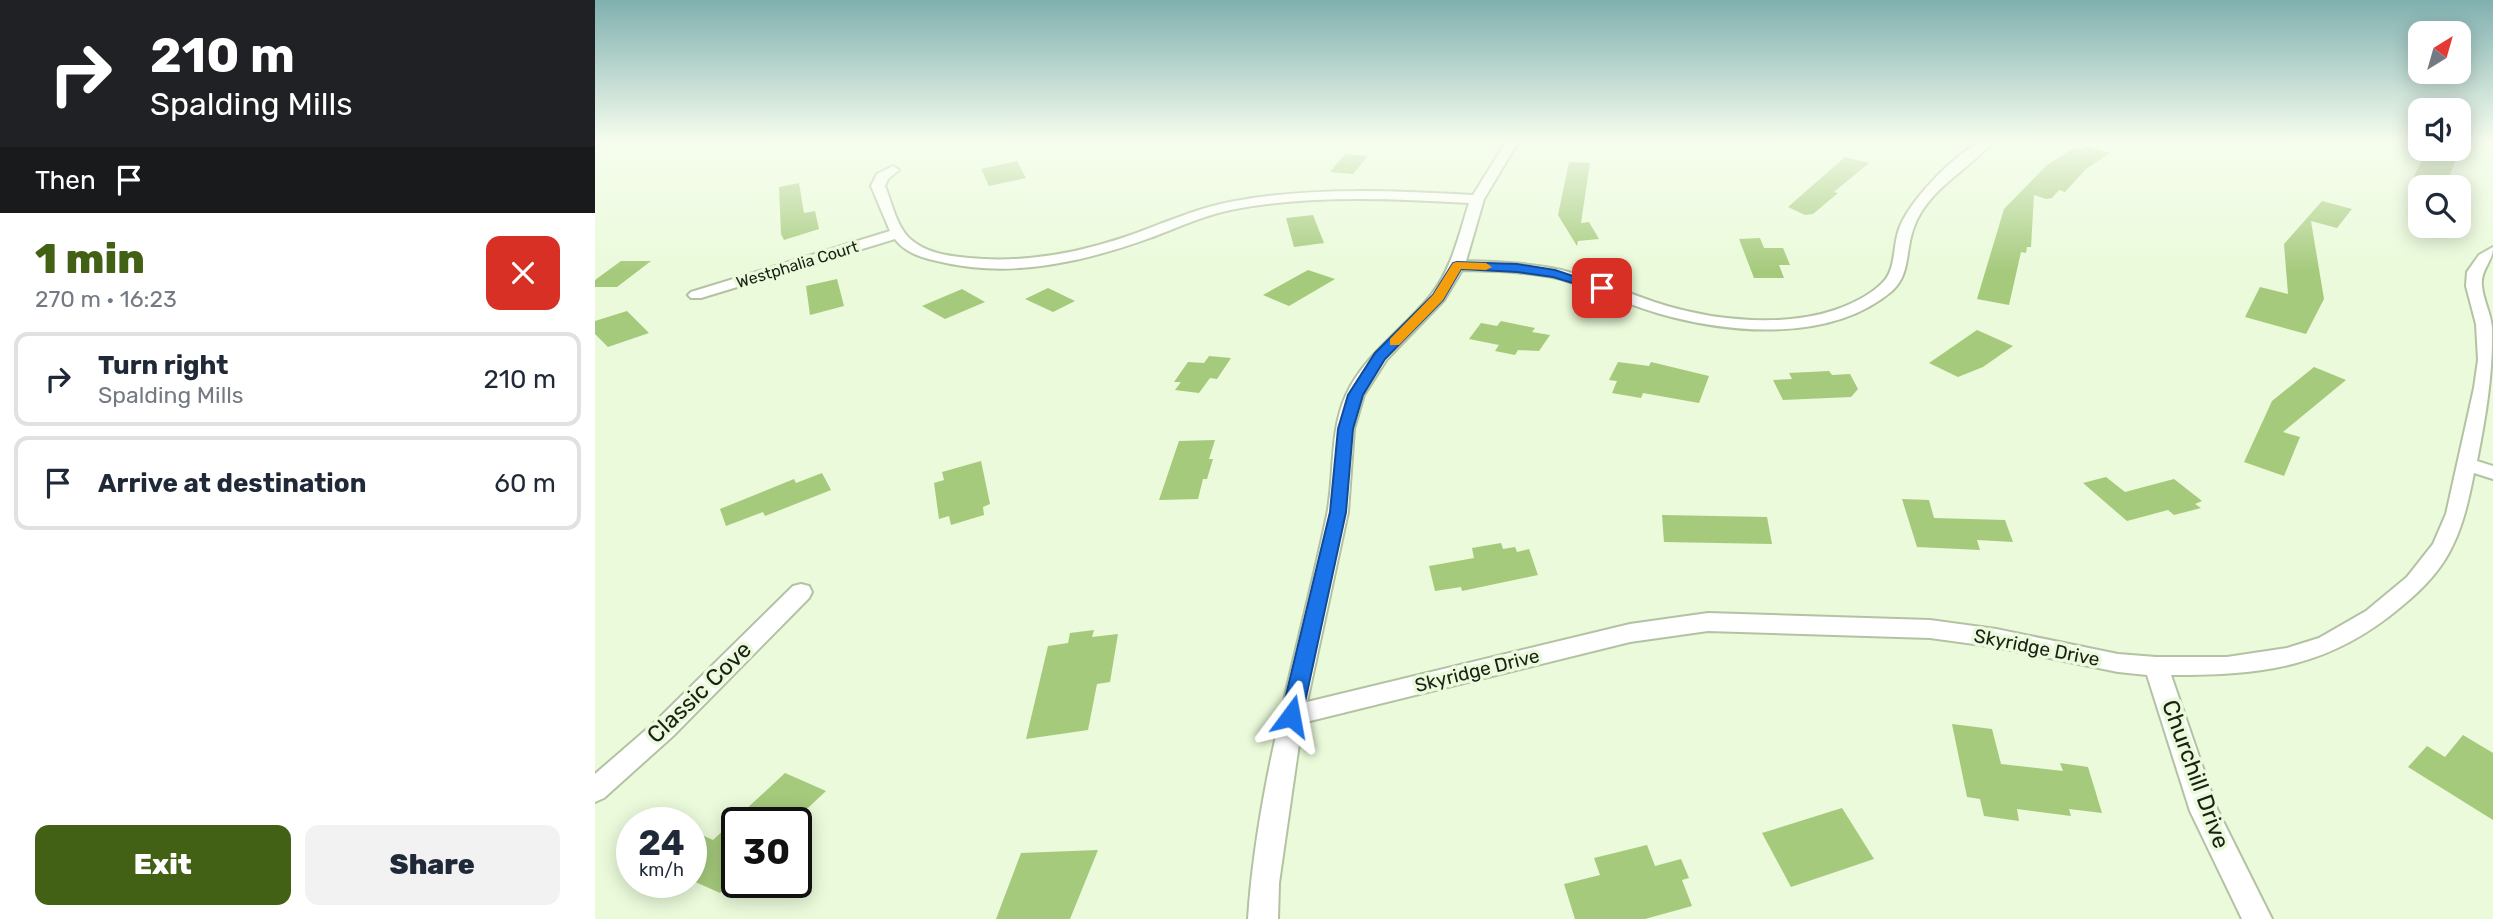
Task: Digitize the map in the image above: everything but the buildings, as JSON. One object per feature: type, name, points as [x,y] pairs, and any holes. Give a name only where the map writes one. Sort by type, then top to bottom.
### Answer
[{"type":"street","points":[[878,185],[898,233],[912,247],[942,259],[978,264],[1020,264],[1095,252],[1221,208],[1268,199],[1354,193],[1477,199]]},
{"type":"street","points":[[1262,919],[1265,883],[1291,716],[1338,512],[1345,429],[1355,395],[1380,356],[1438,297],[1457,265],[1477,199],[1486,185]]},
{"type":"street","points":[[1457,265],[1555,273],[1664,310],[1715,320],[1781,323],[1814,319],[1840,313],[1870,300],[1890,284],[1899,267],[1907,226],[1922,200],[1939,185]]},
{"type":"street","name":"Westphalia Court","points":[[696,295],[898,233]]},
{"type":"street","name":"Skyridge Drive","points":[[1291,716],[1629,633],[1708,622],[1930,629],[1996,638],[2118,663],[2157,666],[2227,666],[2287,657],[2327,645],[2374,617],[2415,583],[2442,547],[2456,514],[2483,388],[2486,360],[2484,324],[2475,286],[2475,272],[2484,258],[2493,251]]},
{"type":"street","points":[[2467,464],[2493,473]]},
{"type":"street","name":"Classic Cove","points":[[595,790],[664,729],[801,592]]},
{"type":"street","name":"Churchill Drive","points":[[2157,666],[2204,811],[2257,919]]},
{"type":"slow traffic","points":[[1395,342],[1438,297],[1457,265],[1486,267]]},
{"type":"route","points":[[1291,716],[1338,512],[1345,429],[1355,395],[1380,356],[1438,297],[1457,265],[1555,273],[1602,288]]}]
